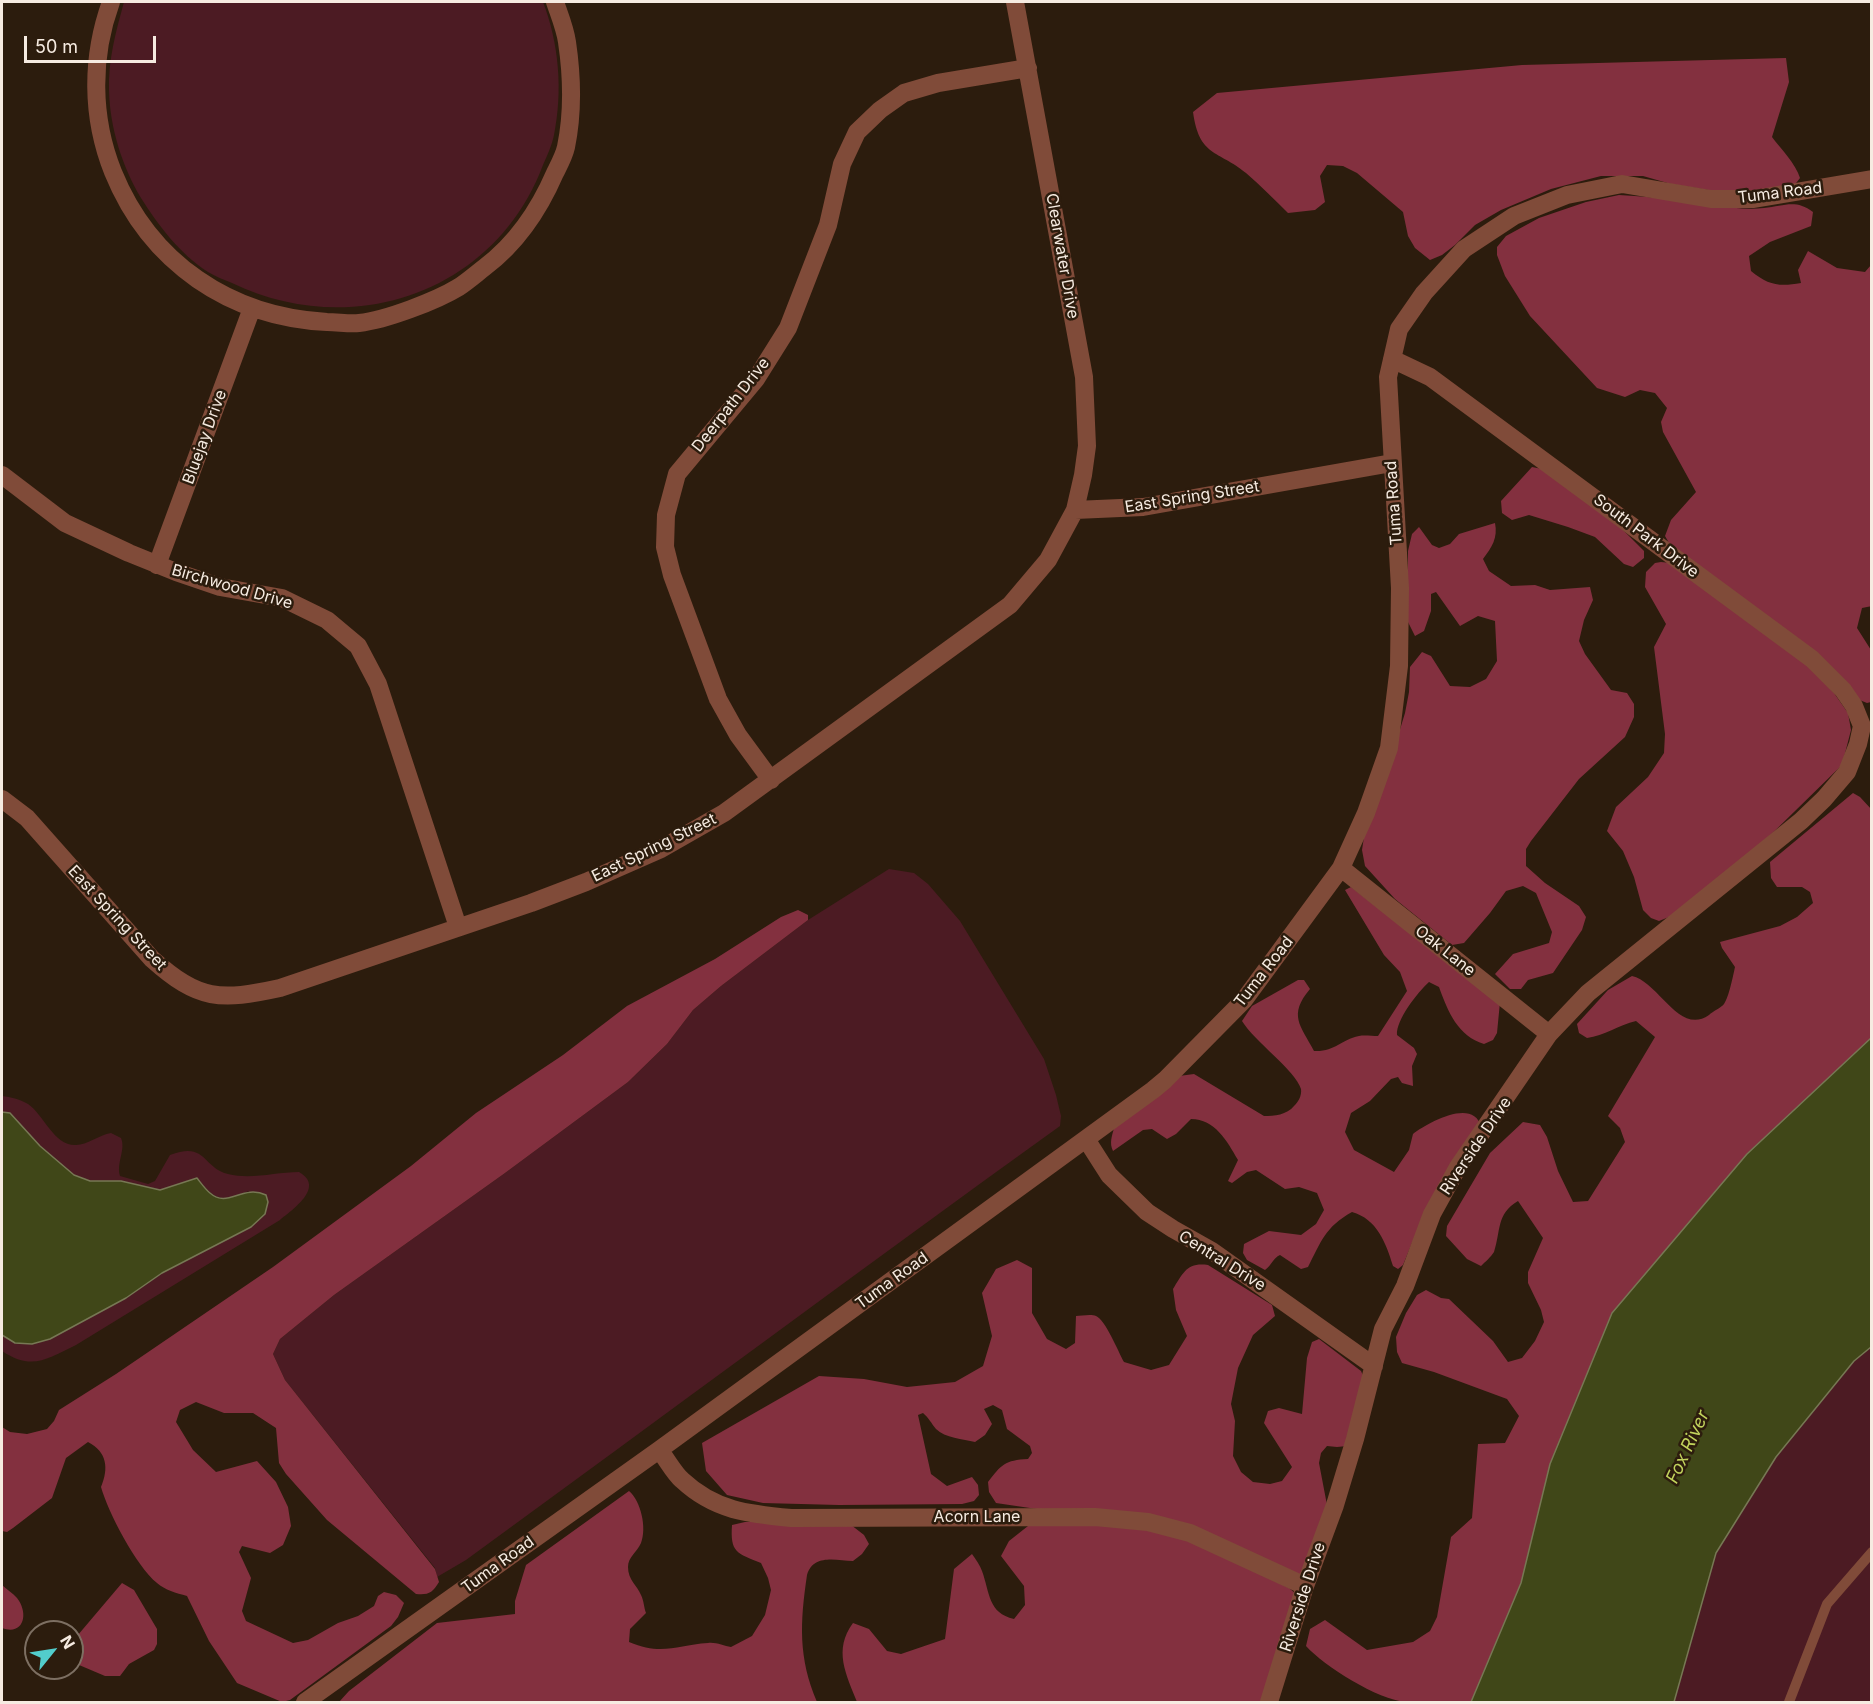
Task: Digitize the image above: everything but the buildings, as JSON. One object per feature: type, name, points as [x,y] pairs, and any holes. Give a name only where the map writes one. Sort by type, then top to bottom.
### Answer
[{"type":"street","points":[[111,2],[99,41],[95,83],[106,155],[124,198],[153,240],[194,278],[228,298],[252,308],[300,320],[358,323],[412,308],[454,289],[501,255],[528,225],[566,149],[572,91],[567,42],[555,2]]},
{"type":"street","name":"Clearwater Drive","points":[[1016,2],[1084,377],[1087,446],[1075,510]]},
{"type":"street","name":"Deerpath Drive","points":[[771,780],[738,735],[718,699],[672,575],[665,547],[666,515],[677,474],[756,380],[788,328],[829,222],[842,164],[857,132],[880,110],[904,93],[938,83],[1028,68]]},
{"type":"street","name":"Tuma Road","points":[[305,1702],[659,1450],[1165,1080],[1244,1000],[1341,868],[1366,813],[1389,748],[1399,666],[1400,598],[1388,377],[1399,329],[1424,293],[1464,249],[1514,216],[1567,195],[1622,184],[1711,200],[1754,199],[1872,180]]},
{"type":"street","name":"Bluejay Drive","points":[[157,565],[252,308]]},
{"type":"street","name":"South Park Drive","points":[[1392,359],[1430,376],[1812,659],[1827,672],[1854,706],[1862,726],[1858,744]]},
{"type":"street","name":"East Spring Street","points":[[2,799],[27,818],[152,959],[174,978],[199,992],[222,996],[247,995],[280,988],[531,903],[628,864],[724,813],[1010,605],[1048,560],[1075,510],[1143,507],[1392,463]]},
{"type":"street","name":"Birchwood Drive","points":[[2,476],[65,524],[157,565],[220,587],[282,598],[327,620],[358,646],[378,684],[458,927]]},
{"type":"street","name":"Riverside Drive","points":[[1269,1702],[1305,1586],[1335,1505],[1383,1329],[1405,1286],[1432,1214],[1458,1167],[1550,1034],[1588,993],[1824,800],[1847,772],[1858,744]]},
{"type":"street","name":"Oak Lane","points":[[1341,868],[1550,1034]]},
{"type":"street","name":"Central Drive","points":[[1086,1139],[1109,1175],[1147,1212],[1212,1251],[1374,1366]]},
{"type":"street","name":"Acorn Lane","points":[[659,1450],[681,1479],[708,1500],[746,1514],[792,1518],[1095,1517],[1148,1522],[1190,1533],[1305,1586]]},
{"type":"lane","points":[[1789,1702],[1827,1604],[1872,1551]]},
{"type":"shaded area","points":[[124,2],[543,2],[553,34],[558,67],[557,118],[552,143],[521,209],[491,246],[455,274],[414,294],[370,305],[324,307],[278,300],[223,279],[198,265],[162,229],[134,186],[115,133],[109,91],[111,57]]},
{"type":"shaded area","points":[[1786,58],[1789,82],[1772,137],[1798,173],[1800,178],[1793,187],[1739,195],[1671,184],[1643,176],[1601,176],[1551,189],[1501,210],[1475,225],[1442,255],[1430,260],[1415,248],[1408,236],[1403,212],[1357,173],[1343,166],[1327,165],[1320,176],[1325,202],[1315,210],[1288,213],[1246,173],[1205,145],[1196,127],[1193,112],[1217,93],[1522,65]]},
{"type":"shaded area","points":[[1619,195],[1743,208],[1795,204],[1807,208],[1813,212],[1811,226],[1770,242],[1749,256],[1751,271],[1774,284],[1801,283],[1798,270],[1808,251],[1837,268],[1865,272],[1871,265],[1872,606],[1862,608],[1857,628],[1871,650],[1871,702],[1867,703],[1857,699],[1669,543],[1665,536],[1671,520],[1696,492],[1663,432],[1661,422],[1667,408],[1655,393],[1640,390],[1625,397],[1597,388],[1530,316],[1505,276],[1497,255],[1497,247],[1506,236],[1539,218],[1586,202]]},
{"type":"shaded area","points":[[1532,467],[1542,469],[1622,529],[1644,551],[1644,558],[1633,567],[1624,564],[1595,537],[1529,515],[1512,520],[1502,513],[1501,501]]},
{"type":"shaded area","points":[[1495,523],[1494,542],[1483,559],[1489,571],[1511,586],[1535,585],[1550,590],[1590,587],[1593,600],[1584,620],[1579,641],[1585,654],[1611,690],[1627,693],[1634,704],[1634,717],[1625,737],[1579,779],[1526,849],[1526,866],[1545,883],[1579,906],[1586,917],[1582,930],[1553,973],[1528,980],[1521,989],[1510,989],[1495,974],[1513,954],[1549,943],[1552,932],[1536,893],[1523,886],[1506,891],[1464,943],[1452,945],[1395,899],[1365,866],[1362,850],[1364,837],[1377,805],[1405,713],[1410,667],[1422,652],[1431,656],[1450,686],[1470,687],[1486,679],[1497,661],[1495,621],[1478,616],[1460,626],[1436,592],[1431,594],[1431,611],[1424,631],[1415,636],[1408,622],[1408,551],[1412,534],[1419,527],[1432,545],[1439,548],[1450,544],[1459,534]]},
{"type":"shaded area","points":[[1655,563],[1671,563],[1806,661],[1848,713],[1851,730],[1842,765],[1747,858],[1669,917],[1659,921],[1651,918],[1643,910],[1634,877],[1623,851],[1607,831],[1616,807],[1648,777],[1664,753],[1665,734],[1654,647],[1666,624],[1645,587],[1646,572]]},
{"type":"shaded area","points":[[1853,793],[1872,810],[1871,1038],[1747,1154],[1550,1464],[1521,1583],[1471,1702],[1430,1703],[1394,1700],[1352,1681],[1325,1663],[1306,1646],[1310,1629],[1325,1620],[1367,1650],[1413,1642],[1430,1631],[1437,1617],[1451,1537],[1472,1518],[1478,1444],[1505,1443],[1519,1416],[1507,1399],[1434,1372],[1402,1363],[1397,1352],[1396,1337],[1406,1313],[1417,1295],[1426,1290],[1441,1298],[1449,1299],[1493,1341],[1508,1362],[1522,1358],[1535,1341],[1544,1322],[1528,1283],[1528,1272],[1543,1238],[1518,1201],[1503,1217],[1494,1252],[1481,1266],[1467,1259],[1446,1236],[1447,1226],[1490,1153],[1523,1122],[1540,1125],[1573,1202],[1588,1201],[1625,1142],[1620,1128],[1608,1116],[1655,1037],[1636,1021],[1587,1038],[1579,1033],[1577,1024],[1608,990],[1632,976],[1642,980],[1669,1006],[1688,1019],[1698,1020],[1723,1005],[1729,992],[1735,967],[1720,942],[1780,926],[1797,917],[1813,903],[1810,892],[1802,887],[1777,887],[1771,878],[1770,862]]},
{"type":"shaded area","points":[[889,869],[914,873],[928,884],[960,921],[1044,1059],[1056,1095],[1061,1116],[1060,1126],[466,1560],[437,1577],[435,1568],[285,1380],[273,1354],[280,1339],[334,1295],[628,1082],[667,1044],[693,1010],[721,986],[808,920]]},
{"type":"shaded area","points":[[1351,887],[1500,1002],[1497,1033],[1493,1040],[1484,1044],[1467,1035],[1455,1022],[1439,987],[1429,982],[1424,987],[1408,1007],[1400,1022],[1397,1035],[1414,1048],[1417,1054],[1412,1066],[1413,1086],[1402,1083],[1398,1077],[1391,1079],[1370,1101],[1351,1113],[1345,1132],[1354,1150],[1394,1172],[1409,1150],[1413,1134],[1429,1124],[1460,1113],[1477,1118],[1481,1127],[1412,1243],[1403,1265],[1398,1269],[1393,1266],[1384,1241],[1374,1226],[1361,1215],[1352,1212],[1330,1229],[1308,1267],[1301,1269],[1280,1255],[1265,1270],[1247,1260],[1243,1253],[1244,1244],[1269,1231],[1301,1235],[1316,1224],[1324,1210],[1317,1193],[1299,1187],[1285,1189],[1256,1170],[1247,1172],[1232,1183],[1228,1181],[1238,1160],[1219,1132],[1199,1120],[1191,1119],[1176,1134],[1167,1139],[1152,1129],[1143,1130],[1113,1151],[1111,1145],[1114,1128],[1179,1076],[1194,1074],[1264,1116],[1280,1114],[1291,1109],[1301,1094],[1298,1082],[1242,1021],[1252,1006],[1298,980],[1304,980],[1310,989],[1299,1006],[1298,1020],[1314,1051],[1327,1050],[1359,1036],[1378,1036],[1407,991],[1400,972],[1384,955],[1345,890]]},
{"type":"shaded area","points":[[798,910],[808,915],[808,920],[693,1010],[667,1044],[628,1082],[334,1295],[280,1339],[273,1354],[285,1380],[435,1569],[439,1582],[432,1591],[427,1594],[416,1594],[327,1520],[279,1463],[276,1428],[253,1413],[224,1413],[196,1402],[180,1410],[176,1422],[193,1450],[216,1472],[257,1461],[276,1482],[288,1507],[291,1526],[283,1545],[270,1553],[242,1546],[239,1552],[251,1578],[242,1611],[246,1621],[293,1643],[308,1640],[374,1606],[378,1596],[384,1592],[396,1595],[404,1603],[391,1626],[290,1700],[282,1702],[237,1683],[209,1641],[187,1596],[157,1583],[132,1552],[116,1524],[101,1487],[105,1473],[103,1456],[88,1442],[66,1458],[52,1498],[7,1532],[2,1531],[2,1427],[10,1432],[27,1434],[47,1429],[59,1410],[273,1267],[411,1166],[476,1113],[563,1055],[627,1006],[715,959],[781,917]]},
{"type":"shaded area","points":[[2,1096],[15,1098],[28,1104],[61,1141],[68,1144],[80,1145],[111,1133],[121,1138],[120,1176],[148,1184],[155,1181],[170,1155],[191,1151],[203,1157],[220,1171],[237,1176],[299,1172],[309,1184],[308,1191],[304,1198],[280,1220],[76,1345],[39,1361],[22,1360],[2,1351],[2,1335],[126,1298],[162,1273],[251,1227],[249,1191],[232,1197],[220,1198],[210,1192],[197,1178],[160,1190],[121,1181],[90,1181],[74,1175],[40,1146],[10,1113],[2,1112]]},
{"type":"shaded area","points":[[1017,1260],[1032,1268],[1032,1313],[1047,1339],[1066,1349],[1075,1343],[1076,1316],[1096,1316],[1107,1329],[1124,1362],[1151,1370],[1169,1365],[1187,1336],[1176,1310],[1173,1289],[1190,1267],[1208,1265],[1272,1305],[1275,1316],[1253,1335],[1238,1368],[1231,1404],[1235,1421],[1233,1456],[1241,1472],[1253,1482],[1270,1484],[1282,1481],[1292,1467],[1264,1423],[1268,1411],[1279,1408],[1302,1414],[1307,1358],[1312,1342],[1319,1339],[1361,1371],[1364,1378],[1347,1446],[1327,1446],[1321,1453],[1319,1463],[1327,1505],[1300,1579],[1199,1533],[996,1503],[989,1492],[988,1482],[1004,1464],[1028,1459],[1032,1453],[1030,1446],[1007,1429],[1002,1410],[993,1405],[984,1409],[992,1424],[985,1435],[975,1442],[944,1434],[936,1429],[923,1413],[918,1415],[931,1474],[947,1486],[972,1477],[978,1485],[979,1495],[974,1501],[962,1504],[763,1503],[727,1495],[706,1471],[702,1443],[819,1376],[864,1379],[907,1387],[955,1382],[983,1366],[992,1336],[982,1293],[996,1269]]},
{"type":"shaded area","points":[[1871,1347],[1871,1702],[1674,1702],[1716,1553],[1776,1457],[1854,1361]]},
{"type":"shaded area","points":[[629,1491],[640,1508],[643,1537],[629,1560],[628,1572],[642,1597],[646,1613],[630,1629],[629,1642],[651,1648],[711,1643],[731,1647],[752,1636],[765,1615],[771,1590],[761,1563],[741,1554],[734,1547],[732,1525],[745,1522],[846,1521],[864,1535],[869,1544],[853,1561],[832,1559],[819,1561],[810,1568],[807,1575],[802,1640],[806,1670],[817,1702],[339,1702],[349,1691],[437,1623],[515,1614],[515,1601],[526,1565]]},
{"type":"shaded area","points":[[1124,1524],[1177,1534],[1289,1588],[1296,1594],[1263,1702],[857,1702],[843,1662],[844,1643],[853,1623],[869,1629],[887,1651],[901,1654],[945,1639],[954,1569],[972,1554],[981,1569],[991,1601],[999,1612],[1014,1619],[1025,1605],[1024,1586],[1001,1556],[1009,1541],[1028,1526]]},
{"type":"shaded area","points":[[122,1583],[134,1590],[157,1629],[157,1644],[154,1650],[129,1664],[120,1676],[105,1676],[84,1667],[84,1628]]},
{"type":"shaded area","points":[[2,1585],[17,1598],[23,1610],[22,1622],[15,1629],[2,1628]]},
{"type":"water","name":"Fox River","points":[[1871,1038],[1871,1347],[1854,1361],[1776,1457],[1716,1553],[1674,1702],[1471,1702],[1521,1583],[1550,1464],[1612,1313],[1747,1154]]},
{"type":"water","points":[[2,1112],[10,1113],[40,1146],[74,1175],[90,1181],[121,1181],[160,1190],[197,1178],[208,1191],[223,1199],[250,1192],[266,1195],[268,1202],[265,1214],[251,1227],[162,1273],[126,1298],[50,1339],[32,1344],[15,1343],[2,1335]]}]
